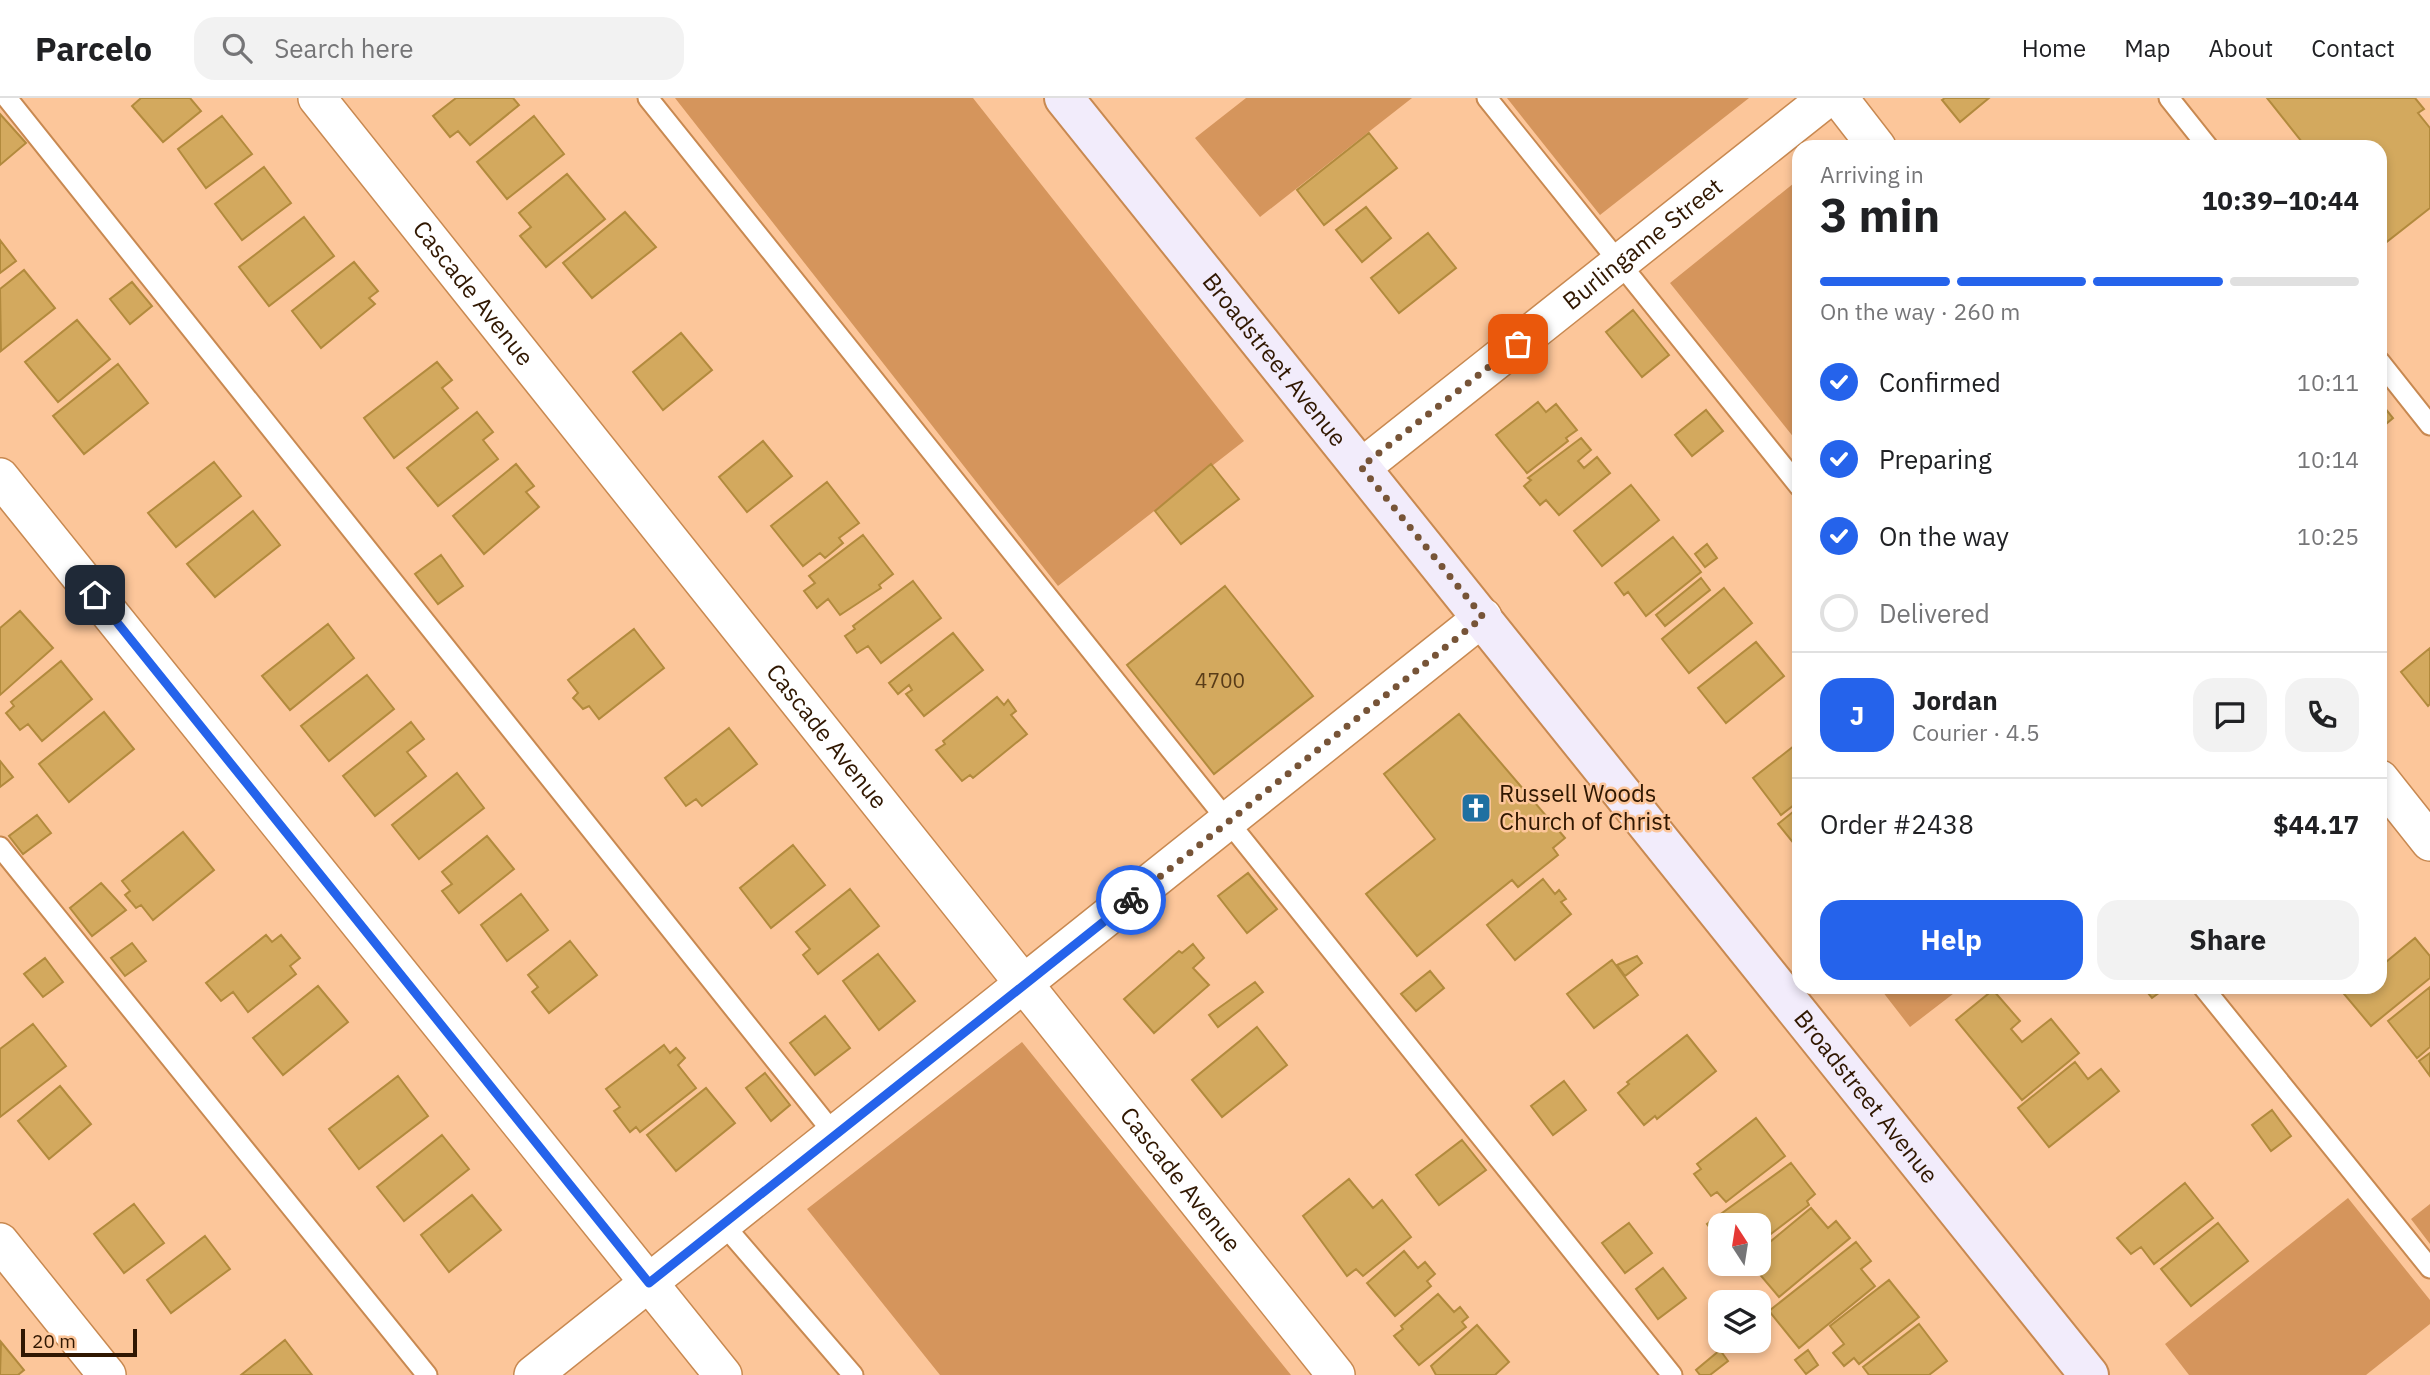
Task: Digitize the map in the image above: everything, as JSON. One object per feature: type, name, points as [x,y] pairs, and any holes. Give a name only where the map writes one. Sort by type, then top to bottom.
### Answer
[{"type":"street","name":"Cascade Avenue","points":[[317,98],[1336,1375]]},
{"type":"street","name":"Broadstreet Avenue","points":[[1064,98],[2089,1375]]},
{"type":"street","name":"Burlingame Street","points":[[1361,467],[1827,98]]},
{"type":"street","points":[[1839,98],[1872,140]]},
{"type":"street","points":[[0,477],[723,1375]]},
{"type":"street","points":[[533,1375],[1024,986],[1483,617]]},
{"type":"street","points":[[2387,788],[2430,842]]},
{"type":"street","points":[[0,1242],[107,1375]]},
{"type":"lane","points":[[0,102],[6,98],[835,1135]]},
{"type":"lane","points":[[648,98],[1672,1375]]},
{"type":"lane","points":[[1487,98],[1792,477]]},
{"type":"lane","points":[[2169,98],[2202,140]]},
{"type":"lane","points":[[2387,371],[2430,425]]},
{"type":"lane","points":[[0,847],[427,1375]]},
{"type":"lane","points":[[2209,994],[2430,1268]]},
{"type":"lane","points":[[723,1224],[853,1375]]},
{"type":"shaded area","points":[[675,98],[973,98],[1244,441],[1058,586]]},
{"type":"shaded area","points":[[1246,98],[1412,98],[1260,217],[1195,138]]},
{"type":"shaded area","points":[[1507,98],[1749,98],[1600,215]]},
{"type":"shaded area","points":[[1792,185],[1792,435],[1670,283]]},
{"type":"shaded area","points":[[1884,994],[1953,994],[1910,1027]]},
{"type":"shaded area","points":[[1022,1042],[1291,1375],[940,1375],[807,1209]]},
{"type":"shaded area","points":[[2348,1198],[2430,1300],[2430,1324],[2366,1375],[2189,1375],[2165,1344]]},
{"type":"shaded area","points":[[2430,1204],[2430,1244],[2411,1219]]},
{"type":"building","points":[[141,98],[190,98],[201,111],[163,142],[132,106]]},
{"type":"building","points":[[456,98],[513,98],[519,105],[470,145],[458,131],[450,137],[433,116]]},
{"type":"building","points":[[1989,98],[1960,122],[1942,100]]},
{"type":"building","points":[[2267,98],[2415,98],[2424,109],[2418,113],[2430,128],[2430,208],[2387,242],[2387,140],[2300,140]]},
{"type":"building","points":[[0,114],[26,143],[0,165]]},
{"type":"building","points":[[222,116],[252,154],[206,188],[178,149]]},
{"type":"building","points":[[534,116],[564,154],[507,199],[477,162]]},
{"type":"building","points":[[1369,133],[1397,168],[1324,225],[1297,190]]},
{"type":"building","points":[[264,167],[291,203],[242,240],[215,204]]},
{"type":"building","points":[[567,174],[605,219],[546,267],[520,236],[531,227],[519,213]]},
{"type":"building","points":[[1366,207],[1391,238],[1362,262],[1336,230]]},
{"type":"building","points":[[625,212],[656,247],[592,298],[563,263]]},
{"type":"building","points":[[304,217],[334,256],[269,306],[239,267]]},
{"type":"building","points":[[1428,233],[1456,268],[1399,313],[1371,278]]},
{"type":"building","points":[[0,240],[16,261],[0,273]]},
{"type":"building","points":[[354,262],[378,291],[369,298],[375,304],[321,348],[292,311]]},
{"type":"building","points":[[24,270],[55,308],[1,351],[0,289]]},
{"type":"building","points":[[132,282],[152,306],[130,324],[110,299]]},
{"type":"building","points":[[1633,310],[1669,355],[1642,377],[1606,332]]},
{"type":"building","points":[[77,320],[110,359],[58,402],[25,362]]},
{"type":"building","points":[[681,333],[712,370],[663,410],[633,372]]},
{"type":"building","points":[[437,362],[452,380],[442,388],[458,408],[394,458],[364,418]]},
{"type":"building","points":[[118,364],[148,403],[84,454],[53,416]]},
{"type":"building","points":[[1538,402],[1546,412],[1556,404],[1577,430],[1566,438],[1568,441],[1527,473],[1496,435]]},
{"type":"building","points":[[1706,410],[1723,431],[1692,456],[1675,435]]},
{"type":"building","points":[[2387,411],[2393,418],[2387,423]]},
{"type":"building","points":[[477,412],[493,432],[483,440],[498,459],[438,506],[407,468]]},
{"type":"building","points":[[1581,438],[1591,450],[1578,461],[1584,468],[1597,457],[1610,473],[1559,515],[1546,500],[1540,505],[1524,486],[1531,480],[1528,478]]},
{"type":"building","points":[[763,441],[792,476],[747,512],[719,477]]},
{"type":"building","points":[[214,462],[241,496],[176,547],[148,513]]},
{"type":"building","points":[[516,464],[534,486],[526,492],[539,507],[484,554],[453,516]]},
{"type":"building","points":[[1211,464],[1239,499],[1181,544],[1155,511]]},
{"type":"building","points":[[827,482],[859,523],[839,538],[843,543],[825,558],[820,553],[803,566],[771,526]]},
{"type":"building","points":[[1631,485],[1659,520],[1602,566],[1574,531]]},
{"type":"building","points":[[253,511],[280,545],[215,597],[187,564]]},
{"type":"building","points":[[863,535],[893,574],[879,585],[881,588],[840,615],[828,599],[817,608],[804,591],[815,583],[809,576]]},
{"type":"building","points":[[1673,537],[1701,572],[1646,616],[1628,592],[1624,595],[1615,583]]},
{"type":"building","points":[[1707,544],[1717,558],[1705,567],[1695,554]]},
{"type":"building","points":[[441,555],[463,586],[438,604],[415,574]]},
{"type":"building","points":[[1701,578],[1710,590],[1665,626],[1656,615]]},
{"type":"building","points":[[913,581],[941,618],[881,663],[868,646],[857,653],[845,636],[855,629],[853,626]]},
{"type":"building","points":[[1225,586],[1313,696],[1214,774],[1127,665]]},
{"type":"building","points":[[1724,588],[1752,623],[1689,673],[1662,639]]},
{"type":"building","points":[[20,611],[53,648],[0,695],[0,628]]},
{"type":"building","points":[[328,624],[354,658],[290,710],[262,676]]},
{"type":"building","points":[[634,629],[664,668],[599,719],[589,706],[583,709],[573,698],[578,693],[568,680]]},
{"type":"building","points":[[953,633],[983,670],[924,716],[906,694],[912,690],[909,685],[898,694],[889,683]]},
{"type":"building","points":[[1756,642],[1784,676],[1726,723],[1698,688]]},
{"type":"building","points":[[2430,648],[2430,704],[2428,706],[2401,672]]},
{"type":"building","points":[[61,661],[92,699],[42,741],[28,724],[20,730],[6,713],[14,706],[11,702]]},
{"type":"building","points":[[367,675],[394,709],[329,761],[301,726]]},
{"type":"building","points":[[997,697],[1004,705],[1008,700],[1016,711],[1011,715],[1027,734],[973,778],[970,775],[962,781],[936,750],[945,744],[943,741]]},
{"type":"building","points":[[104,712],[134,749],[69,802],[39,764]]},
{"type":"building","name":"Russell Woods Church of Christ","points":[[1459,714],[1565,838],[1553,848],[1558,855],[1518,887],[1512,880],[1417,956],[1366,894],[1435,839],[1384,774]]},
{"type":"building","points":[[411,722],[424,739],[407,752],[426,776],[375,816],[343,776]]},
{"type":"building","points":[[729,728],[757,764],[702,806],[696,799],[686,806],[665,778]]},
{"type":"building","points":[[1792,747],[1792,806],[1781,815],[1753,778]]},
{"type":"building","points":[[0,761],[13,777],[0,787]]},
{"type":"building","points":[[457,773],[484,808],[419,859],[392,825]]},
{"type":"building","points":[[1792,813],[1792,841],[1778,824]]},
{"type":"building","points":[[37,815],[51,833],[23,854],[9,836]]},
{"type":"building","points":[[183,832],[214,870],[153,920],[141,905],[136,908],[125,895],[130,891],[122,881]]},
{"type":"building","points":[[487,836],[514,869],[459,913],[442,891],[452,884],[442,872]]},
{"type":"building","points":[[793,845],[825,885],[771,928],[740,888]]},
{"type":"building","points":[[1248,873],[1277,909],[1247,933],[1218,896]]},
{"type":"building","points":[[1543,879],[1555,894],[1559,890],[1566,899],[1561,902],[1571,914],[1515,960],[1487,925]]},
{"type":"building","points":[[101,883],[126,910],[92,936],[70,908]]},
{"type":"building","points":[[850,889],[879,926],[818,974],[803,955],[810,949],[796,932]]},
{"type":"building","points":[[521,894],[548,930],[507,961],[481,925]]},
{"type":"building","points":[[266,935],[272,942],[281,935],[300,958],[290,966],[296,974],[248,1012],[233,992],[221,1001],[206,983]]},
{"type":"building","points":[[2415,938],[2430,956],[2430,978],[2371,1026],[2344,994],[2387,994],[2387,961]]},
{"type":"building","points":[[570,941],[597,975],[549,1013],[532,992],[538,987],[528,975]]},
{"type":"building","points":[[132,943],[146,961],[125,976],[111,958]]},
{"type":"building","points":[[1193,944],[1204,958],[1193,968],[1209,985],[1154,1033],[1124,999],[1179,951],[1182,953]]},
{"type":"building","points":[[878,954],[915,1001],[879,1030],[843,981]]},
{"type":"building","points":[[1637,956],[1642,963],[1625,976],[1617,965]]},
{"type":"building","points":[[45,958],[63,982],[43,997],[24,974]]},
{"type":"building","points":[[1612,960],[1638,995],[1594,1028],[1567,994]]},
{"type":"building","points":[[1430,971],[1444,988],[1416,1011],[1401,994]]},
{"type":"building","points":[[1255,982],[1263,992],[1218,1027],[1209,1015]]},
{"type":"building","points":[[318,986],[348,1022],[283,1075],[253,1038]]},
{"type":"building","points":[[2430,987],[2430,1047],[2417,1058],[2388,1021]]},
{"type":"building","points":[[1988,994],[1996,994],[2020,1021],[2011,1029],[2022,1042],[2051,1019],[2079,1053],[2022,1100],[1956,1020]]},
{"type":"building","points":[[825,1016],[850,1048],[815,1075],[790,1043]]},
{"type":"building","points":[[33,1024],[66,1066],[0,1117],[0,1049]]},
{"type":"building","points":[[1257,1027],[1287,1065],[1222,1117],[1192,1080]]},
{"type":"building","points":[[1687,1035],[1716,1071],[1657,1119],[1655,1116],[1644,1125],[1618,1093],[1629,1084],[1627,1082]]},
{"type":"building","points":[[664,1045],[670,1053],[676,1048],[685,1058],[678,1065],[696,1088],[640,1132],[636,1127],[630,1132],[614,1111],[620,1107],[606,1089]]},
{"type":"building","points":[[2430,1053],[2430,1076],[2419,1061]]},
{"type":"building","points":[[2075,1062],[2088,1079],[2101,1069],[2119,1091],[2049,1147],[2018,1108]]},
{"type":"building","points":[[765,1073],[790,1105],[771,1121],[746,1088]]},
{"type":"building","points":[[398,1076],[428,1116],[359,1169],[329,1129]]},
{"type":"building","points":[[1564,1081],[1586,1110],[1553,1135],[1531,1106]]},
{"type":"building","points":[[60,1086],[91,1124],[49,1159],[18,1121]]},
{"type":"building","points":[[706,1088],[735,1123],[676,1171],[647,1135]]},
{"type":"building","points":[[2272,1110],[2291,1136],[2271,1151],[2252,1125]]},
{"type":"building","points":[[1756,1118],[1785,1156],[1726,1202],[1717,1192],[1711,1196],[1694,1174],[1701,1169],[1697,1164]]},
{"type":"building","points":[[442,1135],[469,1169],[404,1221],[377,1187]]},
{"type":"building","points":[[1462,1140],[1486,1170],[1439,1205],[1416,1175]]},
{"type":"building","points":[[1791,1163],[1815,1194],[1807,1201],[1809,1205],[1771,1234],[1771,1213],[1722,1213]]},
{"type":"building","points":[[1349,1179],[1373,1208],[1382,1200],[1411,1237],[1363,1276],[1356,1269],[1347,1276],[1303,1216]]},
{"type":"building","points":[[2185,1183],[2213,1218],[2154,1264],[2141,1247],[2131,1254],[2117,1238]]},
{"type":"building","points":[[472,1195],[501,1230],[449,1272],[421,1235]]},
{"type":"building","points":[[134,1204],[164,1243],[124,1273],[94,1234]]},
{"type":"building","points":[[1811,1208],[1828,1228],[1836,1221],[1850,1238],[1779,1297],[1761,1276],[1771,1276],[1771,1241]]},
{"type":"building","points":[[1629,1223],[1652,1253],[1625,1273],[1602,1243]]},
{"type":"building","points":[[2218,1223],[2248,1261],[2191,1306],[2161,1269]]},
{"type":"building","points":[[205,1236],[230,1269],[171,1313],[147,1280]]},
{"type":"building","points":[[1856,1242],[1871,1261],[1861,1269],[1875,1286],[1799,1348],[1771,1313],[1771,1309]]},
{"type":"building","points":[[1404,1251],[1418,1268],[1425,1262],[1435,1274],[1427,1281],[1431,1286],[1395,1316],[1367,1283]]},
{"type":"building","points":[[1663,1268],[1686,1298],[1658,1319],[1636,1289]]},
{"type":"building","points":[[1889,1280],[1919,1317],[1859,1364],[1854,1358],[1844,1366],[1833,1353],[1844,1344],[1830,1326]]},
{"type":"building","points":[[1438,1294],[1454,1312],[1460,1307],[1468,1317],[1462,1322],[1466,1327],[1419,1365],[1394,1336],[1403,1329],[1401,1326]]},
{"type":"building","points":[[1919,1324],[1947,1361],[1929,1375],[1869,1375],[1863,1367]]},
{"type":"building","points":[[1477,1325],[1509,1362],[1495,1375],[1436,1375],[1431,1366]]},
{"type":"building","points":[[285,1340],[312,1375],[241,1375]]},
{"type":"building","points":[[1,1342],[24,1370],[18,1375],[0,1375]]},
{"type":"building","points":[[1808,1350],[1818,1365],[1806,1374],[1795,1360]]},
{"type":"building","points":[[1716,1353],[1722,1353],[1728,1361],[1710,1375],[1700,1375],[1696,1370]]},
{"type":"way so far","points":[[1131,900],[1483,617],[1361,467],[1518,344]]},
{"type":"place","name":"Russell Woods Church of Christ","points":[[1476,808]]},
{"type":"route","points":[[95,595],[649,1283],[1131,900]]}]
